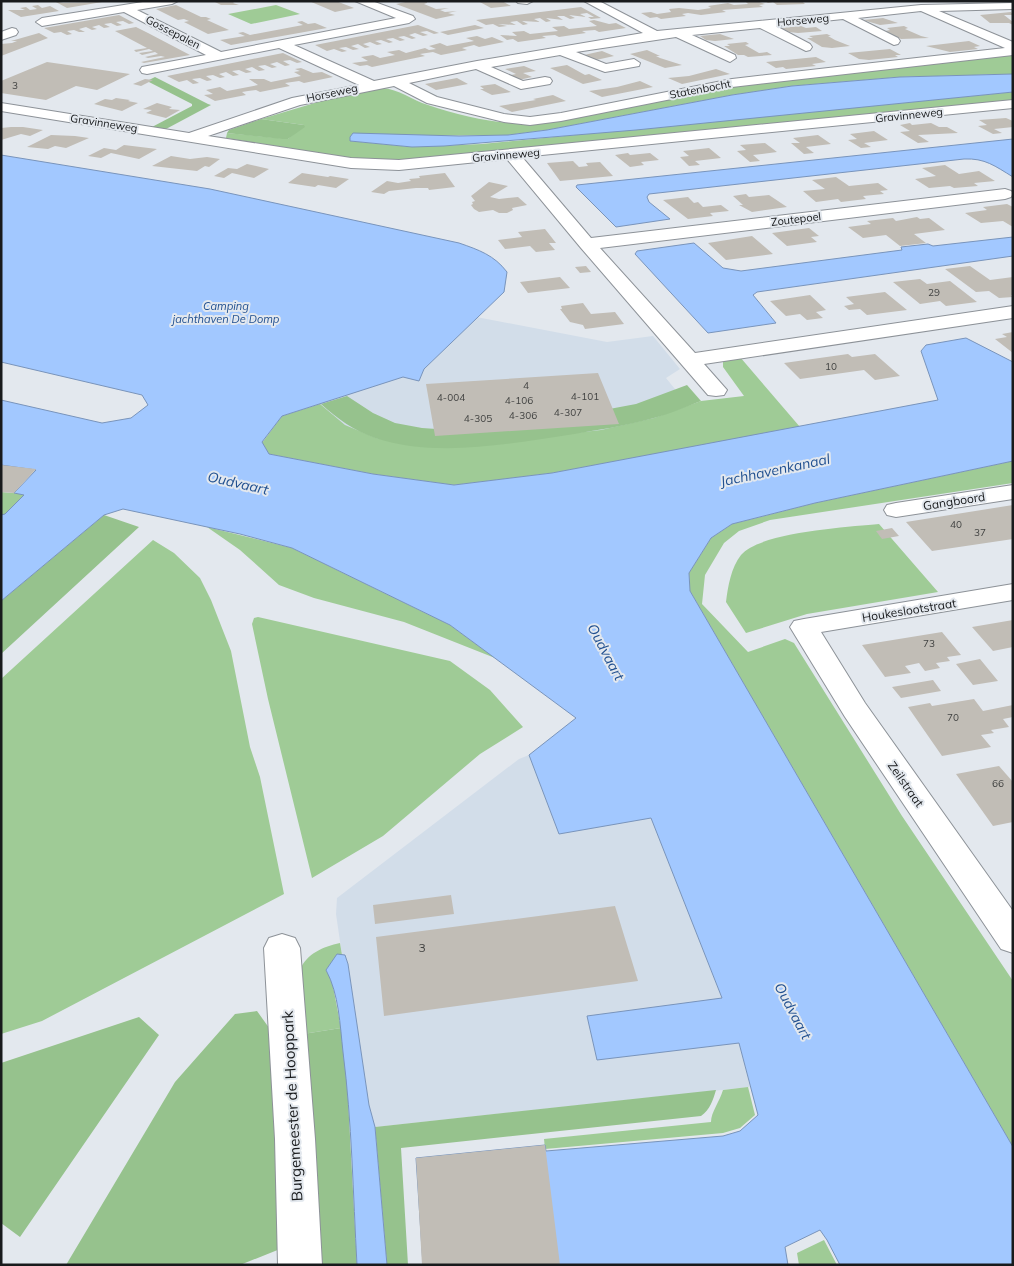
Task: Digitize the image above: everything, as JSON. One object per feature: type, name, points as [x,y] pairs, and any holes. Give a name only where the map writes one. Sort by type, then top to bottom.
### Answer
[{"type":"street","name":"Gossepalen","points":[[42,22],[172,1]]},
{"type":"street","name":"Gossepalen","points":[[147,70],[409,19],[361,1]]},
{"type":"street","points":[[522,1],[527,1]]},
{"type":"street","points":[[590,1],[655,35]]},
{"type":"street","name":"Statenbocht","points":[[910,1],[921,8],[1013,49]]},
{"type":"street","name":"Horseweg","points":[[190,136],[297,101],[476,65],[655,35],[921,8],[1013,6]]},
{"type":"street","name":"Gossepalen","points":[[126,9],[219,56]]},
{"type":"street","name":"Gossepalen","points":[[377,26],[358,16],[386,11]]},
{"type":"street","name":"Horseweg","points":[[845,16],[894,41]]},
{"type":"street","name":"Horseweg","points":[[762,24],[806,47]]},
{"type":"street","points":[[677,32],[730,58]]},
{"type":"street","points":[[281,44],[371,85]]},
{"type":"street","name":"Statenbocht","points":[[396,81],[432,100],[504,118],[530,121],[561,117],[732,82],[1013,49]]},
{"type":"street","points":[[562,51],[605,68],[634,63]]},
{"type":"street","points":[[476,65],[521,85],[545,81]]},
{"type":"street","name":"Gravinneweg","points":[[1,106],[351,163],[399,165],[1013,104]]},
{"type":"street","points":[[512,155],[587,244],[716,390]]},
{"type":"street","name":"Zoutepoel","points":[[587,244],[1005,194]]},
{"type":"street","points":[[690,360],[1013,312]]},
{"type":"street","name":"Gangboord","points":[[896,510],[1013,492]]},
{"type":"street","name":"Houkeslootstraat","points":[[804,627],[1013,592]]},
{"type":"street","name":"Zeilstraat","points":[[804,627],[855,710],[1013,939]]},
{"type":"street","name":"Burgemeester de Hooppark","points":[[282,948],[295,1139],[300,1265]]},
{"type":"shaded area","points":[[466,315],[607,342],[653,336],[680,369],[666,378],[724,450],[456,494],[262,461],[242,441],[265,414]]},
{"type":"shaded area","points":[[529,755],[559,834],[651,817],[722,999],[587,1016],[739,1042],[750,1087],[375,1127],[369,1105],[348,964],[345,955],[342,955],[336,914],[337,898],[519,759]]},
{"type":"green space","points":[[276,5],[300,14],[251,24],[228,14]]},
{"type":"green space","points":[[1013,53],[1013,74],[900,77],[792,86],[732,95],[547,130],[508,135],[410,136],[351,141],[412,147],[482,144],[1013,92],[1013,101],[397,162],[349,158],[226,138],[227,133],[288,139],[304,125],[261,119],[318,102],[382,88],[400,92],[442,110],[501,122],[531,124],[545,123],[715,88]]},
{"type":"green space","points":[[155,77],[211,105],[166,129],[152,127],[192,106],[192,104],[147,81]]},
{"type":"green space","points":[[261,119],[304,125],[305,127],[288,139],[227,133],[229,130]]},
{"type":"green space","points":[[740,357],[800,427],[552,473],[454,485],[373,474],[269,454],[262,443],[282,416],[320,404],[345,425],[376,438],[411,445],[451,447],[601,430],[654,418],[701,401],[744,396],[723,367],[723,360]]},
{"type":"green space","points":[[687,385],[701,401],[643,421],[568,435],[472,447],[422,447],[398,444],[375,438],[346,424],[321,404],[347,396],[373,413],[395,423],[422,428],[451,430],[588,413],[636,404]]},
{"type":"green space","points":[[1013,461],[1013,483],[770,520],[739,531],[724,543],[705,575],[702,604],[748,652],[785,639],[794,643],[902,816],[1013,981],[1013,1147],[690,591],[689,573],[711,538],[732,524],[815,503]]},
{"type":"green space","points":[[1,492],[25,494],[5,515],[1,515]]},
{"type":"green space","points":[[104,515],[139,527],[1,654],[1,601]]},
{"type":"green space","points":[[879,524],[938,592],[807,614],[746,633],[726,602],[732,571],[741,555],[751,547],[785,536],[827,529]]},
{"type":"green space","points":[[207,527],[292,548],[450,625],[495,658],[404,622],[314,598],[279,585],[240,550]]},
{"type":"green space","points":[[153,540],[174,553],[200,578],[211,600],[231,651],[250,747],[260,777],[284,894],[42,1021],[1,1034],[1,679]]},
{"type":"green space","points":[[258,617],[450,661],[490,690],[523,727],[480,754],[383,836],[312,878],[268,699],[252,624],[254,618]]},
{"type":"green space","points":[[340,943],[342,955],[337,955],[326,970],[332,981],[341,1028],[303,1034],[300,970],[311,955]]},
{"type":"green space","points":[[257,1011],[272,1032],[285,1247],[240,1265],[66,1265],[175,1082],[235,1014]]},
{"type":"green space","points":[[139,1017],[159,1035],[20,1237],[1,1223],[1,1063]]},
{"type":"green space","points":[[341,1028],[347,1081],[357,1265],[315,1265],[303,1034]]},
{"type":"green space","points":[[748,1087],[755,1115],[740,1128],[723,1133],[545,1149],[544,1139],[711,1122],[712,1114],[723,1090]]},
{"type":"green space","points":[[716,1090],[709,1108],[701,1116],[401,1148],[408,1265],[387,1265],[375,1127]]},
{"type":"green space","points":[[824,1240],[837,1265],[799,1265],[797,1253]]},
{"type":"water","points":[[1013,74],[1013,92],[636,130],[444,146],[412,147],[350,141],[353,133],[459,136],[508,135],[547,130],[732,95],[792,86],[900,77]]},
{"type":"water","points":[[1013,139],[1013,177],[984,161],[964,159],[649,194],[647,197],[649,202],[670,219],[616,227],[576,187],[577,185]]},
{"type":"water","points":[[1,155],[210,189],[459,243],[491,257],[507,272],[504,292],[424,369],[419,381],[403,377],[282,416],[262,442],[269,454],[373,474],[454,485],[552,473],[938,400],[921,351],[926,345],[966,338],[1013,362],[1013,461],[815,503],[732,524],[711,538],[689,573],[690,591],[1013,1147],[1013,1265],[840,1265],[820,1230],[785,1247],[788,1265],[423,1265],[416,1158],[545,1145],[546,1151],[723,1136],[740,1131],[758,1115],[739,1043],[597,1060],[587,1016],[722,998],[651,818],[559,834],[529,755],[576,718],[450,625],[292,548],[240,534],[123,509],[104,515],[1,601],[1,515],[5,514],[24,495],[14,493],[36,470],[1,465],[1,400],[102,423],[131,418],[148,405],[142,395],[1,362]]},
{"type":"water","points":[[1013,237],[1013,256],[757,292],[753,295],[776,323],[708,333],[635,254],[637,251],[694,243],[723,268],[741,271],[902,250],[901,247],[928,244],[933,246]]},
{"type":"water","points":[[337,954],[345,955],[348,964],[369,1105],[375,1127],[387,1265],[357,1265],[346,1078],[338,1010],[334,989],[326,970]]},
{"type":"building","points":[[54,1],[63,3],[102,2],[67,8]]},
{"type":"building","points":[[213,1],[235,1],[233,3],[239,5],[221,5]]},
{"type":"building","points":[[309,1],[336,1],[354,8],[335,12]]},
{"type":"building","points":[[410,1],[427,2],[424,4],[436,9],[449,8],[440,10],[445,12],[457,11],[448,13],[455,15],[436,19],[396,4]]},
{"type":"building","points":[[478,1],[502,1],[511,6],[491,8]]},
{"type":"building","points":[[745,1],[757,1],[765,4],[759,5],[763,7],[722,10],[726,12],[701,15],[688,13],[682,14],[686,16],[661,19],[657,17],[650,18],[641,13],[651,12],[657,14],[671,12],[669,9],[679,8],[698,10],[711,8],[708,6],[728,3],[734,5],[748,4]]},
{"type":"building","points":[[765,1],[802,1],[805,4],[777,5],[773,2],[768,3]]},
{"type":"building","points":[[38,5],[42,8],[50,6],[59,11],[21,17],[8,10],[25,10],[20,8],[26,7],[30,10],[37,9],[32,6]]},
{"type":"building","points":[[176,5],[201,17],[211,19],[207,20],[229,30],[208,34],[184,22],[189,21],[184,19],[178,20],[156,9]]},
{"type":"building","points":[[581,7],[601,18],[591,19],[588,17],[594,17],[587,13],[580,14],[586,17],[569,15],[575,18],[570,19],[564,16],[557,16],[563,20],[546,18],[551,21],[546,22],[540,18],[534,19],[540,22],[522,21],[528,24],[523,25],[517,21],[510,22],[516,25],[498,24],[507,26],[499,27],[493,24],[486,25],[476,20]]},
{"type":"building","points":[[1011,12],[1013,15],[1004,15],[1013,22],[1013,25],[1009,23],[990,23],[980,15]]},
{"type":"building","points":[[119,15],[134,23],[116,22],[122,25],[117,26],[111,23],[104,24],[110,27],[104,28],[99,25],[92,27],[97,29],[92,30],[86,27],[79,29],[85,32],[67,31],[72,34],[67,35],[61,32],[54,33],[44,28]]},
{"type":"building","points":[[883,18],[898,23],[880,25],[863,20]]},
{"type":"building","points":[[594,20],[609,24],[616,23],[626,28],[599,32],[595,30],[582,31],[586,33],[559,37],[555,35],[542,36],[546,38],[518,42],[513,39],[507,40],[500,35],[517,36],[512,32],[524,31],[530,34],[558,31],[552,27],[564,26],[569,29],[597,26],[589,21]]},
{"type":"building","points":[[302,21],[308,24],[315,23],[327,28],[231,45],[220,40],[245,36],[238,33],[243,32],[250,35],[303,25],[297,22]]},
{"type":"building","points":[[418,25],[439,33],[420,32],[428,35],[423,36],[415,33],[409,35],[416,38],[398,37],[405,40],[400,41],[393,38],[386,39],[393,42],[389,43],[381,40],[375,41],[382,44],[377,45],[370,42],[363,44],[370,47],[365,48],[358,44],[351,46],[359,49],[353,50],[346,47],[339,48],[347,51],[342,52],[334,49],[327,51],[315,45]]},
{"type":"building","points":[[475,25],[484,28],[448,35],[440,32]]},
{"type":"building","points":[[801,26],[806,28],[816,27],[822,31],[798,33],[789,32],[781,28]]},
{"type":"building","points":[[904,26],[908,28],[905,29],[929,38],[901,39],[885,31],[890,30],[887,28]]},
{"type":"building","points":[[136,27],[190,55],[141,62],[165,57],[145,57],[158,54],[155,52],[142,55],[139,53],[153,51],[149,49],[136,52],[134,50],[147,48],[115,31]]},
{"type":"building","points":[[39,33],[48,38],[1,56],[1,44],[12,43],[17,41],[11,41]]},
{"type":"building","points":[[720,34],[734,39],[715,41],[706,40],[700,36]]},
{"type":"building","points":[[827,34],[835,40],[850,46],[822,47],[807,38],[813,38],[809,36]]},
{"type":"building","points":[[477,36],[485,39],[492,37],[504,42],[479,47],[474,45],[462,48],[467,50],[441,55],[433,52],[420,54],[425,56],[372,67],[352,63],[368,61],[361,57],[373,55],[380,58],[395,55],[387,52],[399,50],[406,53],[425,48],[429,50],[436,49],[429,46],[440,43],[447,46],[474,41],[466,38]]},
{"type":"building","points":[[969,41],[980,46],[974,47],[978,49],[950,52],[926,46]]},
{"type":"building","points":[[746,42],[749,44],[745,45],[759,53],[767,52],[772,55],[748,57],[738,55],[724,46]]},
{"type":"building","points":[[890,49],[901,55],[895,55],[898,57],[869,60],[859,59],[848,53]]},
{"type":"building","points":[[647,50],[660,56],[656,56],[660,58],[682,65],[665,68],[630,54]]},
{"type":"building","points":[[602,51],[614,56],[596,60],[584,55]]},
{"type":"building","points":[[283,53],[302,62],[283,61],[290,65],[285,66],[277,62],[270,64],[277,67],[258,66],[265,70],[259,71],[252,67],[245,69],[252,72],[246,73],[239,70],[232,71],[239,75],[233,76],[226,72],[219,74],[225,77],[220,78],[213,75],[206,76],[212,80],[192,79],[199,83],[193,84],[187,80],[179,82],[167,76]]},
{"type":"building","points":[[816,57],[826,62],[812,64],[816,66],[786,69],[783,67],[776,68],[766,62]]},
{"type":"building","points":[[47,62],[130,74],[97,90],[76,86],[46,100],[1,93],[1,81]]},
{"type":"building","points":[[567,65],[585,75],[589,74],[602,80],[583,84],[550,68]]},
{"type":"building","points":[[524,66],[536,71],[523,73],[532,77],[519,80],[511,75],[516,74],[505,69]]},
{"type":"building","points":[[301,68],[313,73],[322,72],[333,77],[304,83],[299,81],[285,83],[290,86],[260,92],[256,90],[242,92],[246,95],[215,101],[204,95],[213,94],[206,90],[220,87],[227,91],[258,85],[249,79],[264,79],[271,82],[301,76],[294,72],[300,71],[295,69]]},
{"type":"building","points":[[716,69],[730,74],[682,84],[668,78],[689,76]]},
{"type":"building","points":[[457,78],[468,84],[436,90],[425,84]]},
{"type":"building","points":[[145,79],[153,80],[141,86],[133,84]]},
{"type":"building","points":[[640,81],[653,87],[602,97],[589,91],[617,87]]},
{"type":"building","points":[[495,84],[511,92],[492,95],[480,89],[484,89],[480,86]]},
{"type":"building","points":[[553,95],[566,101],[512,112],[499,106],[536,100],[533,99]]},
{"type":"building","points":[[116,98],[138,103],[122,111],[94,104],[105,99],[112,100]]},
{"type":"building","points":[[157,103],[172,107],[169,109],[180,110],[166,118],[146,113],[152,110],[143,109]]},
{"type":"building","points":[[1006,118],[1013,121],[1013,127],[994,129],[1002,133],[993,134],[978,126],[987,125],[979,120]]},
{"type":"building","points":[[910,123],[912,125],[931,123],[939,127],[947,127],[958,133],[918,135],[929,142],[918,143],[900,132],[910,131],[900,125]]},
{"type":"building","points":[[1,128],[43,130],[30,136],[21,134],[1,140]]},
{"type":"building","points":[[874,131],[888,140],[864,143],[871,147],[861,148],[848,140],[857,139],[850,134]]},
{"type":"building","points":[[51,135],[89,138],[66,148],[55,146],[48,149],[27,147]]},
{"type":"building","points":[[818,135],[831,144],[806,147],[814,153],[804,154],[791,143],[800,143],[793,138]]},
{"type":"building","points":[[765,143],[777,152],[753,155],[760,161],[750,162],[737,151],[746,150],[740,145]]},
{"type":"building","points":[[124,145],[157,149],[139,159],[111,153],[101,158],[88,156],[104,148],[116,150]]},
{"type":"building","points":[[709,148],[721,158],[695,161],[700,165],[689,166],[680,157],[689,156],[683,151]]},
{"type":"building","points":[[628,153],[630,155],[650,153],[659,160],[641,162],[644,165],[630,167],[615,155]]},
{"type":"building","points":[[171,156],[190,159],[207,157],[220,159],[209,167],[205,166],[197,171],[152,166]]},
{"type":"building","points":[[573,161],[579,167],[588,166],[586,163],[600,162],[613,176],[560,181],[547,163]]},
{"type":"building","points":[[247,164],[269,169],[254,178],[232,173],[224,178],[214,176],[228,168],[237,169]]},
{"type":"building","points":[[945,165],[959,174],[979,171],[995,181],[974,183],[978,186],[929,188],[915,179],[936,176],[922,168]]},
{"type":"building","points":[[302,173],[349,179],[336,188],[288,183]]},
{"type":"building","points":[[445,173],[455,187],[429,190],[428,188],[416,188],[389,191],[384,194],[371,192],[387,181],[398,183],[420,178],[419,176]]},
{"type":"building","points":[[836,177],[849,186],[878,183],[888,190],[880,191],[884,194],[863,196],[866,199],[841,202],[838,199],[816,202],[803,191],[825,189],[812,180]]},
{"type":"building","points":[[489,182],[508,186],[490,197],[499,199],[518,197],[527,205],[512,208],[513,210],[507,213],[499,213],[493,210],[479,212],[474,209],[471,205],[475,201],[471,196]]},
{"type":"building","points":[[746,194],[749,197],[769,195],[787,207],[752,212],[739,205],[743,205],[733,196]]},
{"type":"building","points":[[688,197],[694,203],[698,202],[703,207],[721,205],[729,211],[710,213],[713,216],[688,219],[663,200]]},
{"type":"building","points":[[1007,204],[1013,207],[1013,227],[1003,221],[981,223],[965,213],[987,210],[983,207]]},
{"type":"building","points":[[917,217],[920,219],[929,218],[945,230],[914,234],[926,243],[900,246],[886,235],[863,238],[848,227],[871,224],[867,221],[893,218],[896,221]]},
{"type":"building","points":[[809,228],[819,236],[811,237],[817,242],[787,246],[772,233]]},
{"type":"building","points":[[545,229],[556,243],[549,243],[555,250],[536,252],[530,246],[505,249],[498,240],[522,237],[518,232]]},
{"type":"building","points":[[752,236],[773,254],[726,260],[708,243]]},
{"type":"building","points":[[586,266],[591,272],[580,273],[575,267]]},
{"type":"building","points":[[970,266],[990,280],[1013,277],[1013,295],[1011,295],[1013,297],[999,298],[989,291],[976,292],[945,269]]},
{"type":"building","points":[[560,277],[570,288],[528,293],[520,282]]},
{"type":"building","points":[[920,279],[927,284],[950,281],[977,302],[946,306],[940,301],[920,304],[893,282]]},
{"type":"building","points":[[885,292],[907,310],[867,315],[860,309],[849,310],[844,306],[854,304],[846,297]]},
{"type":"building","points":[[810,295],[826,310],[816,312],[823,318],[807,320],[800,314],[786,316],[770,301]]},
{"type":"building","points":[[583,303],[591,314],[615,312],[624,324],[585,329],[583,325],[570,322],[560,309],[562,309],[561,306]]},
{"type":"building","points":[[1013,332],[1013,353],[995,339],[1007,337],[1002,334]]},
{"type":"building","points":[[848,354],[852,357],[875,354],[900,376],[875,380],[864,370],[800,379],[784,363]]},
{"type":"building","points":[[598,373],[619,424],[435,436],[426,384]]},
{"type":"building","points":[[1,465],[36,469],[14,493],[1,492]]},
{"type":"building","points":[[1013,505],[1013,539],[932,551],[906,522]]},
{"type":"building","points":[[892,528],[899,536],[882,539],[876,531]]},
{"type":"building","points":[[1013,620],[1013,647],[993,651],[972,627]]},
{"type":"building","points":[[942,632],[961,655],[947,657],[950,661],[936,663],[940,668],[925,671],[919,663],[905,666],[911,673],[885,677],[862,645]]},
{"type":"building","points":[[980,659],[998,681],[973,685],[956,664]]},
{"type":"building","points":[[933,680],[941,691],[901,698],[892,687]]},
{"type":"building","points":[[974,699],[983,711],[1013,705],[1013,717],[1003,719],[1009,727],[991,730],[994,733],[981,735],[991,747],[942,756],[908,707],[930,703],[932,706]]},
{"type":"building","points":[[999,766],[1013,782],[1013,822],[993,826],[956,774]]},
{"type":"building","points":[[451,895],[454,914],[375,924],[373,905]]},
{"type":"building","points":[[615,906],[638,981],[384,1016],[376,937]]},
{"type":"building","points":[[545,1145],[560,1265],[422,1265],[416,1158]]},
{"type":"water label","name":"Camping jachthaven De Domp","points":[[226,312]]},
{"type":"water label","name":"Jachhavenkanaal","points":[[775,470]]},
{"type":"water label","name":"Oudvaart","points":[[238,483]]},
{"type":"water label","name":"Oudvaart","points":[[606,652]]},
{"type":"water label","name":"Oudvaart","points":[[793,1011]]}]
